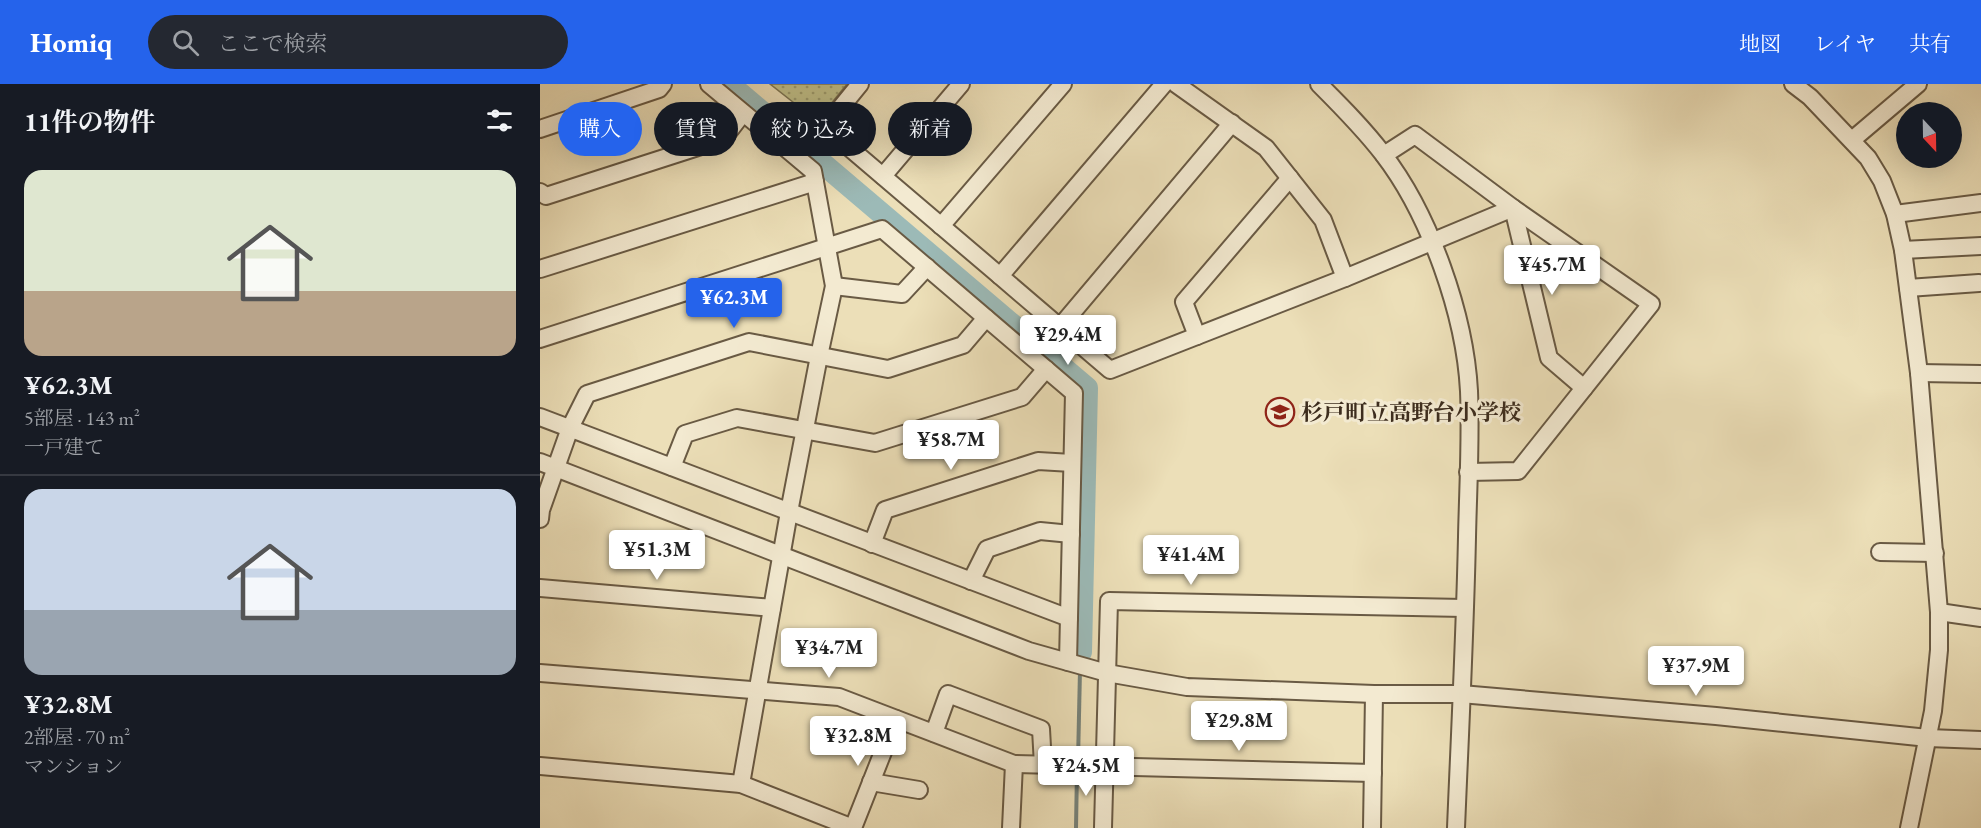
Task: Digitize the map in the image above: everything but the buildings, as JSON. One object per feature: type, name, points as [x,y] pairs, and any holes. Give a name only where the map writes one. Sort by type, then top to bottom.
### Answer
[{"type":"street","points":[[540,129],[659,89],[663,84]]},
{"type":"street","points":[[709,84],[813,171],[834,286],[789,512],[741,784]]},
{"type":"street","points":[[861,84],[825,127],[1110,370],[1345,278],[1513,208]]},
{"type":"street","points":[[883,176],[961,84]]},
{"type":"street","points":[[941,226],[1063,84]]},
{"type":"street","points":[[1000,276],[1164,84]]},
{"type":"street","points":[[1176,84],[1266,148],[1323,220],[1345,278]]},
{"type":"street","points":[[1319,84],[1384,155],[1417,210],[1450,291],[1463,346],[1469,389],[1468,472],[1456,828]]},
{"type":"street","points":[[1793,84],[1810,97],[1868,158],[1882,181],[1895,214],[1903,250],[1919,373],[1939,612],[1939,650],[1935,690],[1928,738],[1909,828]]},
{"type":"street","points":[[1852,140],[1918,84]]},
{"type":"street","points":[[540,192],[546,196],[723,139],[743,113]]},
{"type":"street","points":[[1060,327],[1232,123]]},
{"type":"street","points":[[1384,155],[1415,135],[1513,208],[1651,304],[1518,471],[1468,472]]},
{"type":"street","points":[[1197,336],[1184,302],[1290,178]]},
{"type":"street","points":[[540,269],[815,182]]},
{"type":"street","points":[[1895,214],[1981,204]]},
{"type":"street","points":[[1513,208],[1549,358],[1584,388]]},
{"type":"street","points":[[540,339],[882,229],[1074,393],[1068,662]]},
{"type":"street","points":[[1903,250],[1981,246]]},
{"type":"street","points":[[834,286],[902,294],[927,267]]},
{"type":"street","points":[[1908,288],[1979,283]]},
{"type":"street","points":[[540,519],[541,510],[570,428],[586,394],[749,342],[888,369],[963,345],[986,318]]},
{"type":"street","points":[[672,467],[685,434],[737,418],[875,443],[1022,397],[1046,369]]},
{"type":"street","points":[[1919,373],[1981,374]]},
{"type":"street","points":[[540,417],[1069,618]]},
{"type":"street","points":[[872,544],[885,510],[1038,461],[1072,463]]},
{"type":"street","points":[[540,462],[1029,651],[1107,673],[1187,687],[1374,694],[1461,694],[1716,716],[1928,738],[1981,740]]},
{"type":"street","points":[[971,581],[987,549],[1040,531],[1071,534]]},
{"type":"street","points":[[1880,552],[1935,553]]},
{"type":"street","points":[[540,588],[772,608]]},
{"type":"street","points":[[1103,828],[1109,601],[1464,608]]},
{"type":"street","points":[[1939,612],[1981,618]]},
{"type":"street","points":[[540,673],[840,697],[1014,764],[1373,773]]},
{"type":"street","points":[[933,733],[948,694],[1041,729],[1043,765]]},
{"type":"street","points":[[1371,828],[1374,694]]},
{"type":"street","points":[[540,766],[741,784],[853,828],[896,719]]},
{"type":"street","points":[[1011,828],[1014,764]]},
{"type":"street","points":[[871,782],[920,790]]},
{"type":"shaded area","points":[[770,84],[847,84],[832,102],[793,102]]},
{"type":"waterway","points":[[729,84],[1087,388],[1081,652]]},
{"type":"waterway","points":[[1078,761],[1080,670]]},
{"type":"waterway","points":[[1076,828],[1077,769]]},
{"type":"place","name":"杉戸町立高野台小学校","points":[[1280,412]]}]
